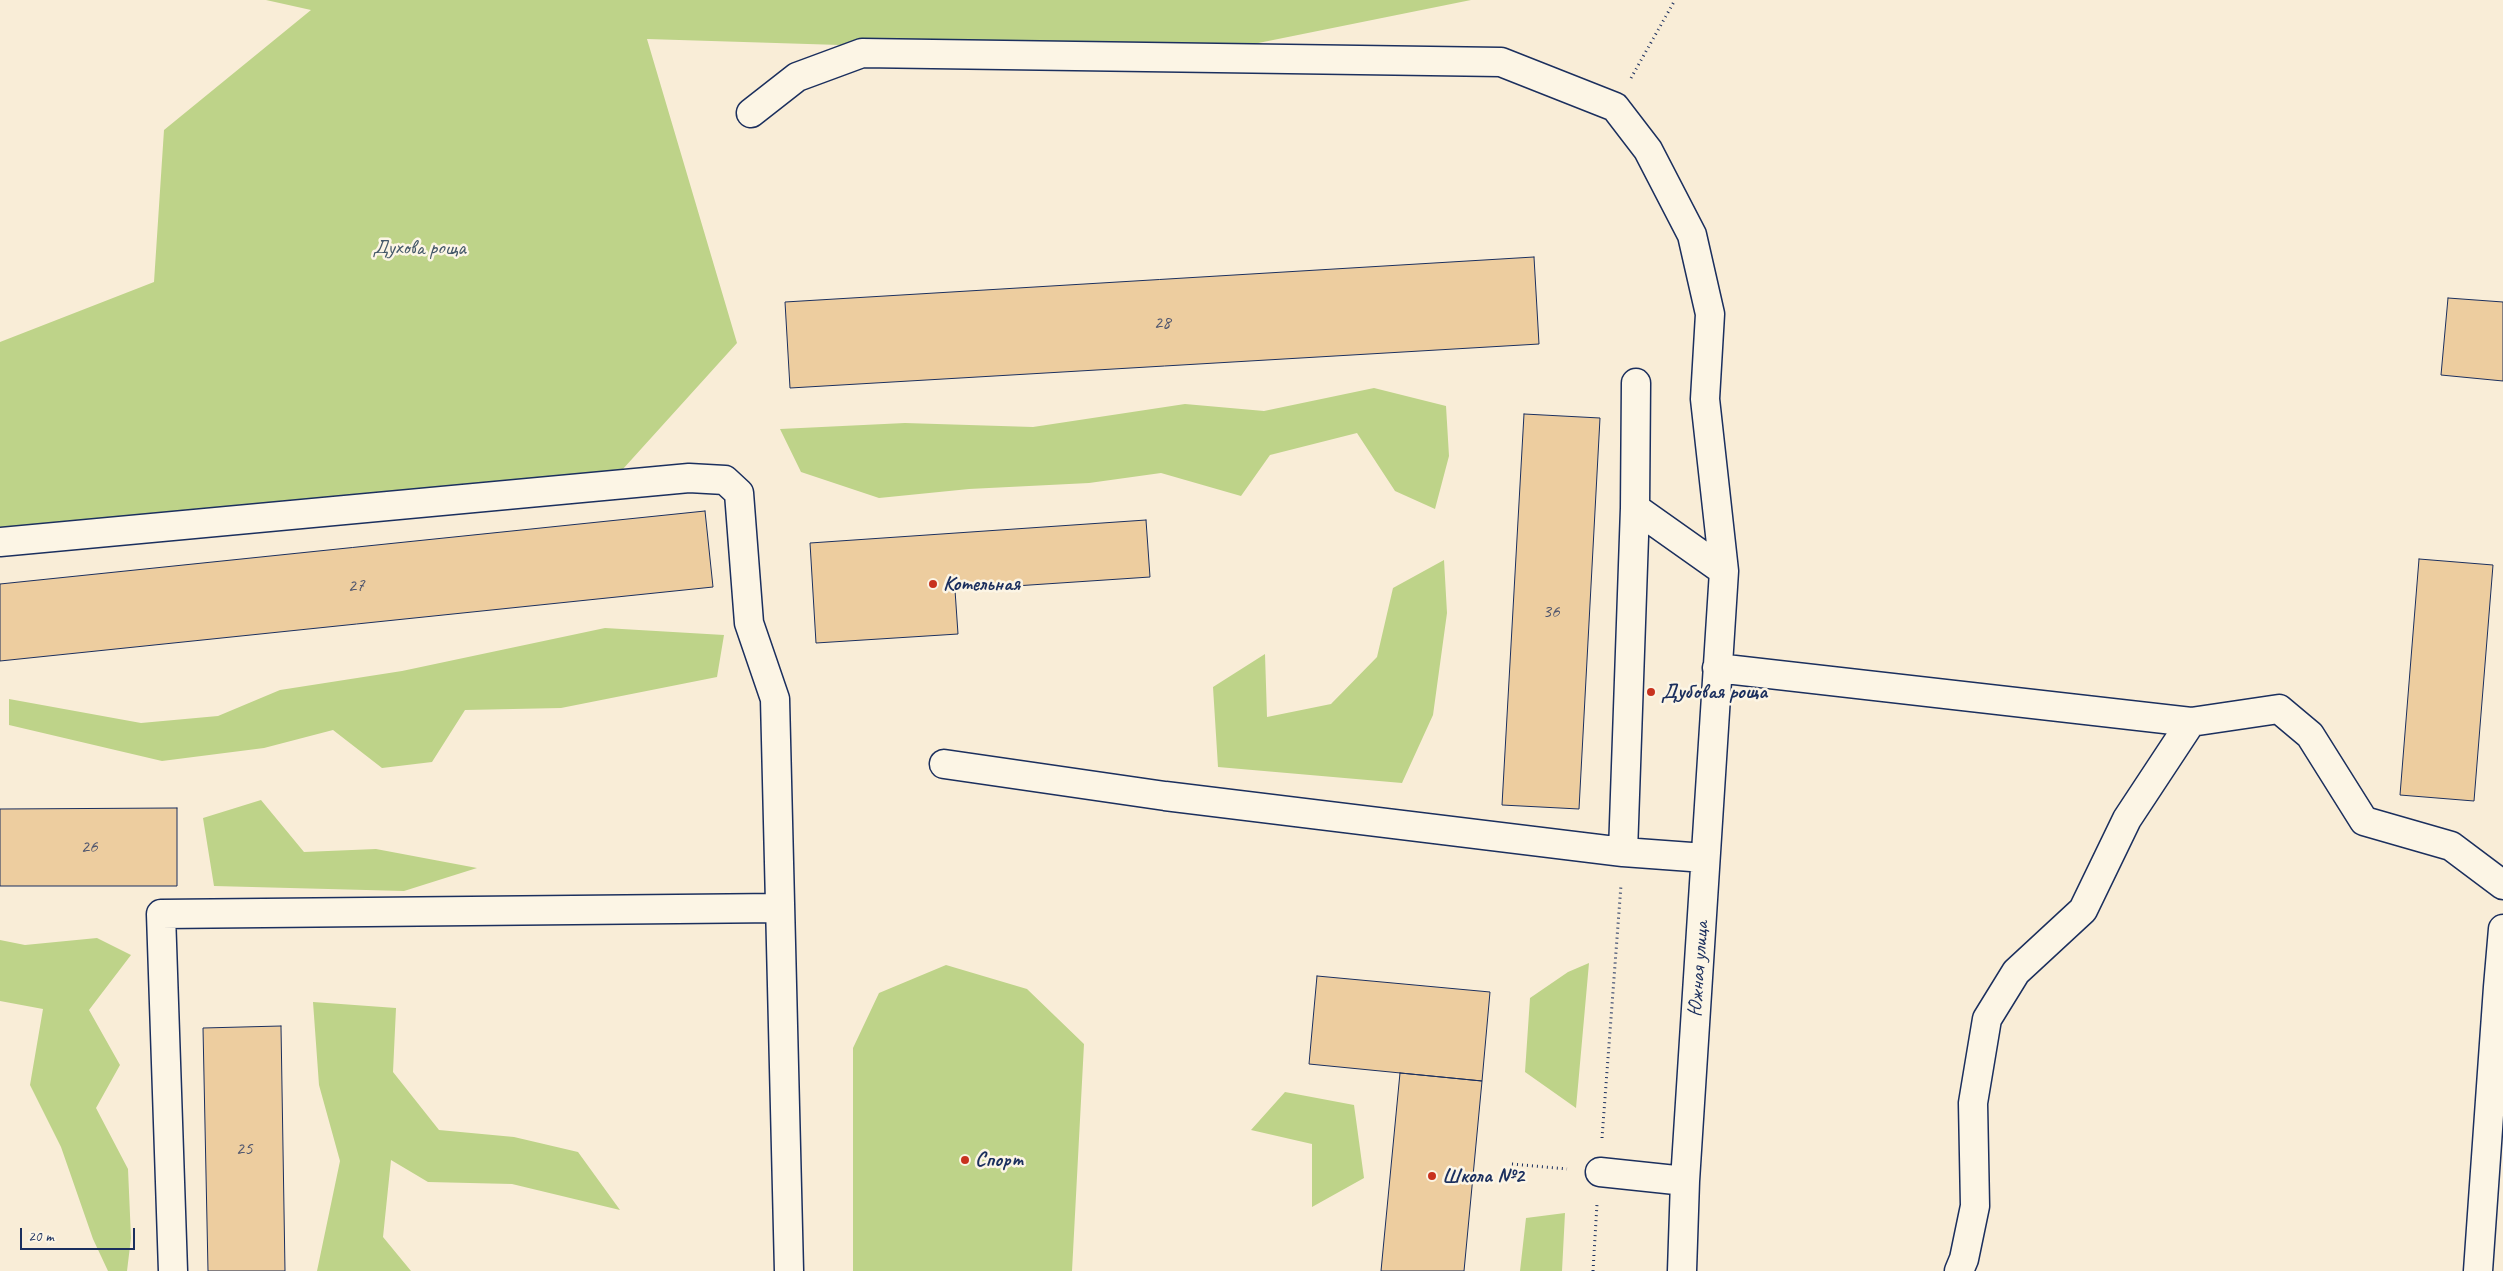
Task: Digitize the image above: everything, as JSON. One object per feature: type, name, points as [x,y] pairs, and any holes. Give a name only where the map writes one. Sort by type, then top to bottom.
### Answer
[{"type":"street","points":[[751,113],[797,78],[862,53],[1501,62],[1615,107]]},
{"type":"street","name":"Южная улица","points":[[1615,107],[1648,150],[1692,235],[1710,314],[1705,398],[1724,571],[1685,1181],[1682,1271]]},
{"type":"street","points":[[1623,852],[1635,508],[1636,383]]},
{"type":"street","points":[[0,542],[689,478],[725,480],[739,494],[749,623],[775,699],[789,1271]]},
{"type":"street","points":[[1635,508],[1724,571]]},
{"type":"street","points":[[1717,668],[2191,722],[2279,710],[2310,735],[2364,820],[2451,846],[2503,885]]},
{"type":"street","points":[[1959,1271],[1964,1259],[1975,1206],[1973,1103],[1986,1019],[2016,972],[2083,910],[2127,819],[2191,722]]},
{"type":"street","points":[[944,764],[1165,796],[1623,852],[1706,858]]},
{"type":"street","points":[[173,1271],[161,914],[780,908]]},
{"type":"street","points":[[2478,1271],[2503,929]]},
{"type":"street","points":[[1600,1172],[1685,1181]]},
{"type":"path","points":[[1615,107],[1676,0]]},
{"type":"path","points":[[1593,1271],[1623,852]]},
{"type":"path","points":[[1512,1164],[1600,1172]]},
{"type":"green space","name":"Духова роща","points":[[266,0],[1471,0],[1194,56],[647,39],[737,343],[613,480],[0,529],[0,342],[154,282],[164,130],[311,10]]},
{"type":"green space","points":[[1374,388],[1446,406],[1449,456],[1435,509],[1395,491],[1357,433],[1270,455],[1241,496],[1161,473],[1089,483],[969,489],[879,498],[801,472],[780,429],[905,423],[1033,427],[1185,404],[1264,411]]},
{"type":"green space","points":[[1444,560],[1447,613],[1433,715],[1402,783],[1218,767],[1213,687],[1265,654],[1267,717],[1331,704],[1377,657],[1393,588]]},
{"type":"green space","points":[[605,628],[724,635],[717,677],[561,708],[465,710],[432,762],[382,768],[333,730],[264,748],[162,761],[9,725],[9,699],[141,723],[218,716],[280,690],[402,671]]},
{"type":"green space","points":[[261,800],[304,852],[376,849],[477,868],[404,891],[214,886],[203,818]]},
{"type":"green space","points":[[97,938],[131,955],[89,1010],[120,1065],[96,1108],[128,1169],[131,1238],[127,1271],[108,1271],[93,1239],[61,1147],[30,1085],[43,1009],[0,1001],[0,940],[25,945]]},
{"type":"green space","points":[[1589,963],[1576,1108],[1525,1072],[1530,998],[1568,972]]},
{"type":"green space","name":"Спорт","points":[[946,965],[1027,989],[1084,1044],[1072,1271],[853,1271],[853,1048],[879,993]]},
{"type":"green space","points":[[313,1002],[396,1008],[393,1072],[439,1130],[514,1137],[578,1152],[620,1210],[512,1184],[428,1182],[391,1160],[383,1237],[411,1271],[317,1271],[340,1161],[319,1085]]},
{"type":"green space","points":[[1285,1092],[1354,1105],[1364,1178],[1312,1207],[1312,1144],[1251,1130]]},
{"type":"green space","points":[[1565,1213],[1562,1271],[1520,1271],[1526,1218]]},
{"type":"building","points":[[1534,257],[1539,344],[790,388],[785,302]]},
{"type":"building","points":[[2448,298],[2503,302],[2503,381],[2441,375]]},
{"type":"building","points":[[1524,414],[1600,418],[1579,809],[1502,805]]},
{"type":"building","points":[[705,511],[713,587],[0,661],[0,584]]},
{"type":"building","name":"Котельная","points":[[1146,520],[1150,577],[955,590],[958,634],[816,643],[810,543]]},
{"type":"building","points":[[2419,559],[2493,565],[2474,801],[2400,795]]},
{"type":"building","points":[[177,808],[177,886],[0,886],[0,809]]},
{"type":"building","points":[[1317,976],[1490,992],[1482,1081],[1309,1064]]},
{"type":"building","points":[[281,1026],[285,1271],[208,1271],[203,1028]]},
{"type":"building","name":"Школа №2","points":[[1400,1073],[1482,1081],[1464,1271],[1381,1271]]},
{"type":"place","name":"Котельная","points":[[933,584]]},
{"type":"place","name":"Дубовая роща","points":[[1651,692]]},
{"type":"place","name":"Спорт","points":[[965,1160]]},
{"type":"place","name":"Школа №2","points":[[1432,1176]]}]
